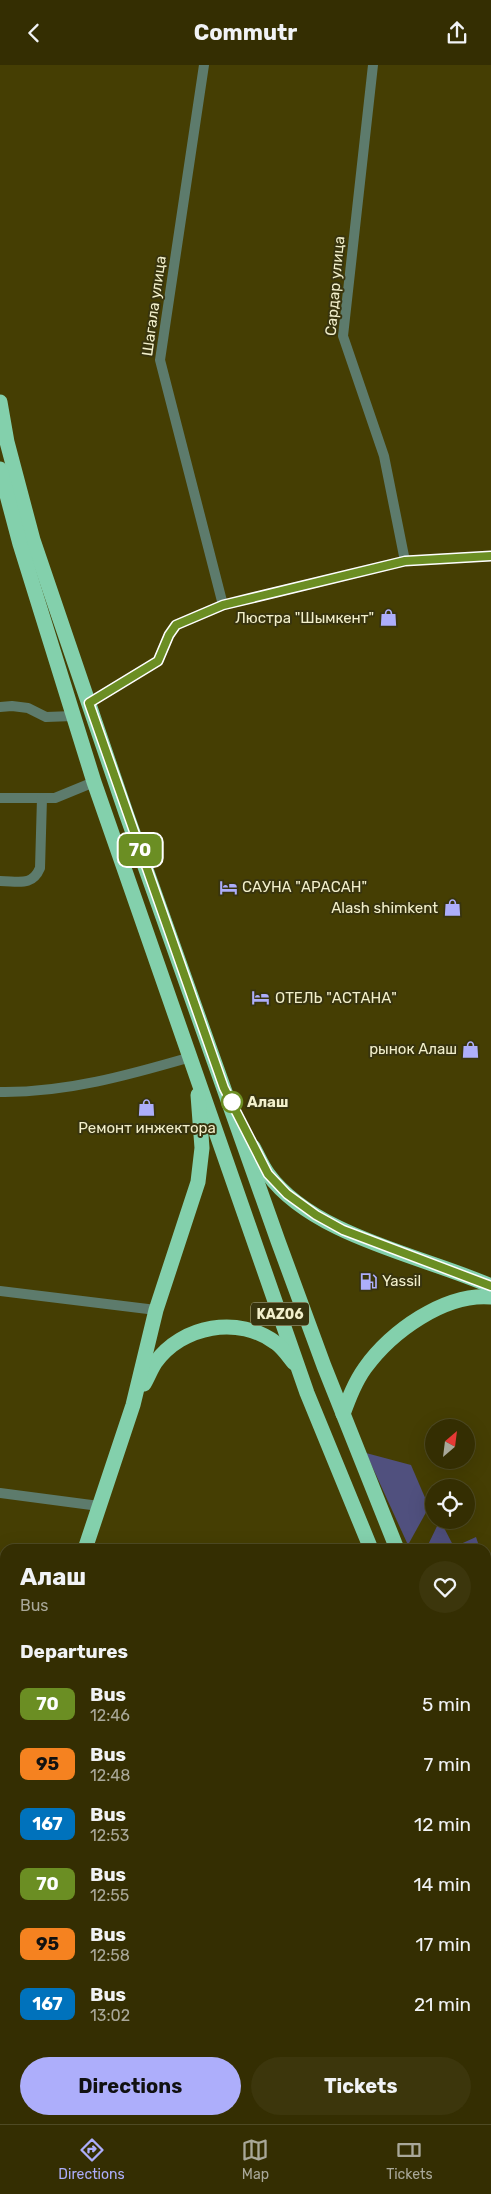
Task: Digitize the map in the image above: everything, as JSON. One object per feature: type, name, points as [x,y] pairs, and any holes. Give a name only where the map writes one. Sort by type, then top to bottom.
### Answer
[{"type":"highway","name":"KАZ06","points":[[0,402],[8,442],[33,540],[89,703],[278,1241],[343,1414],[395,1544]]},
{"type":"highway","name":"KАZ06","points":[[0,469],[20,544],[94,782],[307,1393],[369,1544]]},
{"type":"highway","points":[[87,1544],[133,1405],[156,1310],[198,1182],[202,1149],[197,1077]]},
{"type":"highway","name":"KАZ06","points":[[224,1088],[268,1174],[287,1194],[316,1215],[343,1230],[491,1286]]},
{"type":"highway","points":[[343,1414],[352,1390],[364,1369],[400,1331],[429,1312],[460,1300],[491,1297]]},
{"type":"highway","points":[[133,1405],[155,1362],[179,1339],[202,1329],[227,1326],[251,1329],[276,1343],[299,1368]]},
{"type":"street","name":"Шагала улица","points":[[204,65],[160,361],[223,605]]},
{"type":"street","name":"Сардар улица","points":[[373,65],[343,336],[384,455],[405,561]]},
{"type":"street","points":[[89,703],[158,661],[169,635],[176,625],[223,605],[405,561],[491,556]]},
{"type":"street","points":[[0,707],[28,708],[46,717],[74,716]]},
{"type":"street","points":[[0,798],[55,799],[94,782]]},
{"type":"street","points":[[0,881],[28,882],[36,877],[40,868],[42,798]]},
{"type":"street","points":[[0,1091],[25,1092],[112,1079],[191,1057]]},
{"type":"street","points":[[0,1291],[156,1310]]},
{"type":"street","points":[[0,1493],[99,1507]]},
{"type":"shaded area","points":[[366,1453],[411,1465],[425,1498],[425,1514],[409,1544]]},
{"type":"shaded area","points":[[436,1529],[445,1529],[452,1544],[428,1544]]},
{"type":"shaded area","points":[[476,1537],[478,1544],[461,1544]]},
{"type":"bus line","name":"70","points":[[491,556],[405,561],[223,605],[176,625],[169,635],[158,661],[89,703],[224,1088],[268,1174],[287,1194],[316,1215],[343,1230],[491,1286]]},
{"type":"place","name":"Люстра \"Шымкент\"","points":[[388,618]]},
{"type":"place","name":"САУНА \"АРАСАН\"","points":[[228,887]]},
{"type":"place","name":"Alash shimkent","points":[[452,908]]},
{"type":"place","name":"ОТЕЛЬ \"АСТАНА\"","points":[[261,998]]},
{"type":"place","name":"рынок Алаш","points":[[471,1049]]},
{"type":"place","name":"Алаш","points":[[232,1102]]},
{"type":"place","name":"Ремонт инжектора","points":[[147,1107]]},
{"type":"place","name":"Yassil","points":[[368,1281]]}]
